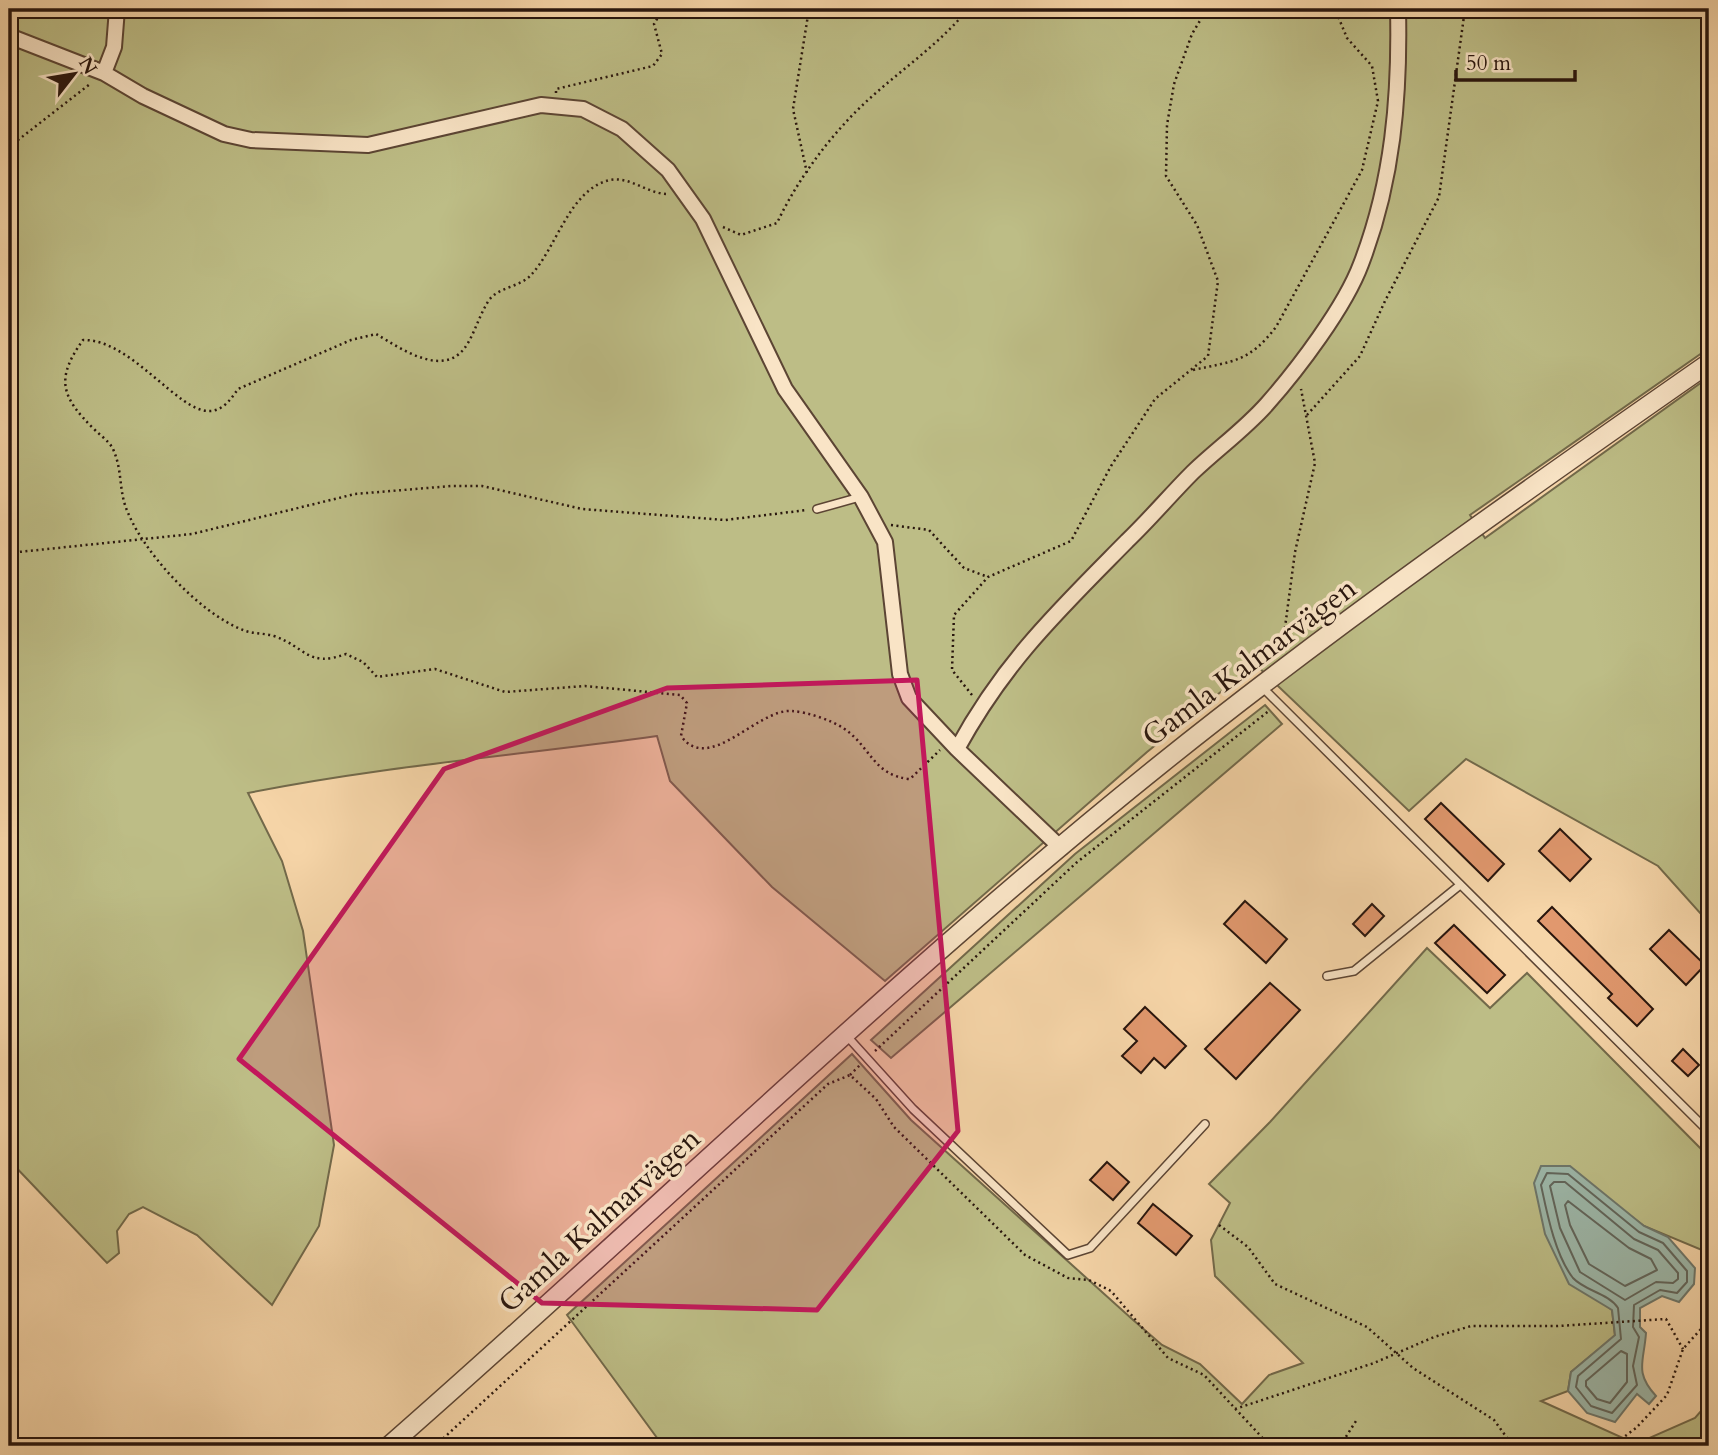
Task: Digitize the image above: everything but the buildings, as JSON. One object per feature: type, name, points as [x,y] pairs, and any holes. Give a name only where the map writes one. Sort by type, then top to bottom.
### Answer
[{"type":"street","points":[[104,73],[114,47],[117,9]]},
{"type":"street","points":[[953,745],[1015,658],[1053,615],[1192,473],[1267,405],[1323,332],[1361,266],[1385,185],[1397,110],[1398,9]]},
{"type":"street","points":[[9,36],[104,73],[143,96],[223,134],[251,140],[368,145],[541,106],[583,108],[622,129],[668,170],[704,219],[785,389],[861,497],[885,542],[900,674],[909,698],[953,745],[1061,848]]},
{"type":"street","name":"Gamla Kalmarvägen","points":[[389,1446],[846,1035],[1161,764],[1288,666],[1566,463],[1709,363]]},
{"type":"lane","points":[[817,509],[861,497]]},
{"type":"lane","points":[[1262,686],[1277,704],[1709,1132]]},
{"type":"lane","points":[[1326,976],[1354,971],[1461,886]]},
{"type":"lane","points":[[846,1035],[913,1109],[1068,1255],[1090,1248],[1205,1124]]},
{"type":"path","points":[[555,107],[556,89],[653,66],[662,54],[654,24],[663,9]]},
{"type":"path","points":[[807,173],[793,109],[803,59],[803,29],[809,9]]},
{"type":"path","points":[[704,219],[741,235],[778,223],[790,196],[847,121],[949,32],[968,9]]},
{"type":"path","points":[[974,700],[970,688],[952,670],[954,615],[988,577],[1070,541],[1081,527],[1111,466],[1155,399],[1208,356],[1219,281],[1197,225],[1166,176],[1167,125],[1183,59],[1192,34],[1207,9]]},
{"type":"path","points":[[1190,371],[1248,356],[1259,348],[1276,327],[1363,170],[1378,101],[1372,66],[1348,37],[1335,9]]},
{"type":"path","points":[[1307,415],[1360,356],[1439,197],[1465,9]]},
{"type":"path","points":[[1530,9],[1553,9]]},
{"type":"path","points":[[9,147],[104,73]]},
{"type":"path","points":[[681,188],[676,194],[662,194],[620,179],[607,180],[579,200],[529,278],[491,297],[467,344],[456,358],[438,362],[410,354],[376,334],[351,340],[238,389],[228,403],[212,412],[197,410],[139,364],[99,340],[83,340],[71,357],[63,380],[68,400],[111,444],[122,469],[124,503],[140,538],[161,567],[220,618],[244,630],[276,637],[308,657],[328,660],[346,654],[363,662],[377,677],[435,669],[505,692],[585,686],[680,695],[687,703],[681,736],[688,745],[697,749],[708,748],[733,738],[775,713],[791,710],[843,728],[880,768],[895,778],[910,779],[953,745]]},
{"type":"path","points":[[1288,666],[1282,650],[1283,633],[1295,552],[1315,463],[1303,395],[1293,371]]},
{"type":"path","points":[[9,553],[192,534],[355,494],[452,486],[482,486],[582,509],[725,520],[817,509]]},
{"type":"path","points":[[874,522],[929,530],[964,568],[988,577]]},
{"type":"path","points":[[435,1446],[828,1084],[850,1075],[1076,863],[1277,704]]},
{"type":"path","points":[[850,1075],[876,1099],[894,1128],[1026,1255],[1068,1278],[1089,1280],[1111,1292],[1168,1358],[1204,1375],[1270,1446]]},
{"type":"path","points":[[1219,1225],[1248,1247],[1275,1284],[1367,1327],[1413,1368],[1494,1420],[1514,1446]]},
{"type":"path","points":[[1236,1409],[1471,1326],[1666,1319],[1683,1349]]},
{"type":"path","points":[[1547,1446],[1595,1439],[1614,1444],[1636,1429],[1667,1395],[1683,1349],[1709,1320]]},
{"type":"path","points":[[1340,1446],[1356,1421]]},
{"type":"highlighted area","points":[[917,680],[958,1131],[817,1310],[542,1303],[239,1059],[444,769],[667,688]]},
{"type":"green space","points":[[9,9],[1709,9],[1709,348],[1470,515],[1485,538],[1709,377],[1709,923],[1658,866],[1466,759],[1409,811],[1255,664],[1147,752],[885,981],[772,887],[670,781],[657,736],[401,768],[248,793],[282,861],[303,931],[334,1145],[319,1226],[272,1305],[197,1235],[143,1207],[129,1214],[117,1231],[119,1253],[107,1263],[9,1160]]},
{"type":"green space","points":[[1265,705],[1282,724],[891,1058],[871,1040],[1075,854]]},
{"type":"green space","points":[[1427,948],[1490,1008],[1527,973],[1709,1157],[1709,1253],[1644,1226],[1607,1198],[1597,1299],[1612,1310],[1615,1336],[1571,1372],[1568,1391],[1541,1401],[1636,1444],[1695,1418],[1709,1402],[1709,1446],[663,1446],[567,1315],[852,1054],[911,1120],[1132,1319],[1162,1345],[1200,1364],[1242,1404],[1269,1375],[1303,1363],[1215,1276],[1211,1240],[1230,1203],[1209,1184],[1270,1122]]},
{"type":"water","points":[[1541,1166],[1570,1166],[1644,1226],[1668,1237],[1695,1268],[1694,1284],[1679,1302],[1662,1296],[1640,1308],[1640,1327],[1646,1333],[1643,1373],[1649,1388],[1656,1396],[1649,1404],[1637,1394],[1615,1422],[1587,1413],[1568,1391],[1571,1372],[1615,1335],[1612,1310],[1569,1284],[1545,1234],[1534,1183]]}]
